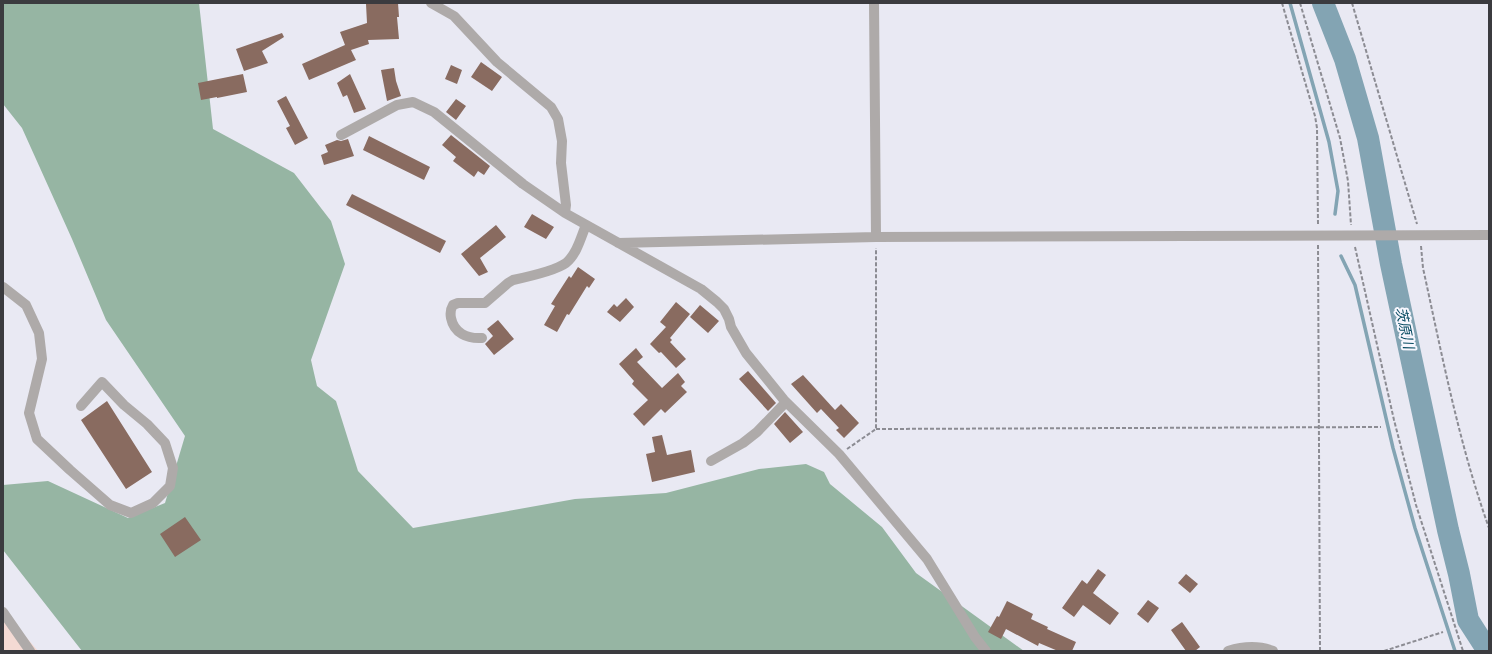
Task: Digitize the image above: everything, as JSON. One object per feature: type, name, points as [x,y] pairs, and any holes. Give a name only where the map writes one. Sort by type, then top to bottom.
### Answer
[{"type":"street","points":[[431,3],[454,16],[497,62],[551,107],[558,119],[562,141],[561,163],[566,205],[565,213]]},
{"type":"street","points":[[874,3],[876,237]]},
{"type":"street","points":[[341,135],[397,105],[413,102],[434,112],[523,184],[565,213],[701,289],[717,302],[726,314],[731,327],[746,353],[786,402],[839,454],[927,559],[975,637],[986,651]]},
{"type":"street","points":[[482,338],[471,338],[464,335],[454,327],[450,314],[453,305],[458,303],[485,304],[513,280],[561,266],[566,263],[573,254],[586,225]]},
{"type":"street","points":[[618,243],[876,237],[1489,235]]},
{"type":"street","points":[[3,287],[26,305],[39,333],[42,359],[29,413],[37,439],[110,505],[131,512],[154,503],[170,486],[173,468],[165,443],[147,424],[124,406],[102,382],[81,406]]},
{"type":"street","points":[[711,461],[757,432],[786,402]]},
{"type":"street","points":[[3,612],[30,651]]},
{"type":"street","points":[[1228,651],[1251,646],[1273,651]]},
{"type":"path","points":[[1282,3],[1316,122],[1320,651]]},
{"type":"path","points":[[1300,3],[1340,138],[1348,180],[1355,235],[1394,420],[1412,489],[1463,651]]},
{"type":"path","points":[[1352,3],[1417,235],[1456,417],[1478,496],[1489,528]]},
{"type":"path","points":[[876,237],[876,429]]},
{"type":"path","points":[[839,454],[876,429],[1381,427]]},
{"type":"path","points":[[1384,651],[1443,632]]},
{"type":"shaded area","points":[[3,610],[38,651],[3,651]]},
{"type":"green space","points":[[3,3],[199,3],[213,129],[294,173],[331,221],[345,264],[311,360],[317,386],[336,401],[358,471],[413,528],[575,499],[666,493],[759,469],[806,464],[824,472],[830,484],[882,527],[916,573],[1024,651],[82,651],[3,550],[3,485],[48,481],[128,518],[165,503],[185,436],[106,320],[72,239],[22,128],[3,104]]},
{"type":"building","points":[[398,3],[399,17],[397,17],[399,39],[368,40],[369,44],[351,50],[356,60],[309,80],[302,64],[345,45],[340,32],[367,23],[366,4]]},
{"type":"building","points":[[282,33],[284,37],[262,51],[268,63],[244,71],[236,49]]},
{"type":"building","points":[[481,62],[502,77],[492,91],[471,77]]},
{"type":"building","points":[[451,65],[462,70],[457,84],[445,79]]},
{"type":"building","points":[[394,68],[396,81],[401,96],[387,101],[381,70]]},
{"type":"building","points":[[243,74],[247,92],[201,100],[198,83]]},
{"type":"building","points":[[350,74],[366,109],[354,113],[347,95],[343,97],[337,83]]},
{"type":"building","points":[[286,96],[308,138],[295,145],[286,128],[290,126],[277,101]]},
{"type":"building","points":[[456,99],[466,106],[456,120],[446,112]]},
{"type":"building","points":[[451,135],[490,166],[484,175],[478,171],[474,177],[453,161],[456,157],[442,145]]},
{"type":"building","points":[[369,136],[430,167],[424,180],[363,150]]},
{"type":"building","points":[[348,139],[354,156],[324,165],[321,155],[328,152],[325,145],[337,140],[341,141]]},
{"type":"building","points":[[352,194],[446,241],[440,253],[346,205]]},
{"type":"building","points":[[532,214],[554,227],[546,239],[524,227]]},
{"type":"building","points":[[496,225],[506,237],[480,258],[488,272],[479,276],[461,254]]},
{"type":"building","points":[[578,267],[595,279],[589,288],[587,286],[569,315],[567,314],[557,332],[544,325],[555,306],[551,304],[569,276],[571,278]]},
{"type":"building","points":[[626,298],[634,307],[620,322],[607,312],[614,304],[617,307]]},
{"type":"building","points":[[676,302],[690,314],[670,338],[672,340],[670,342],[686,359],[676,368],[661,352],[659,353],[650,344],[666,327],[660,322]]},
{"type":"building","points":[[700,305],[719,321],[708,333],[690,317]]},
{"type":"building","points":[[498,320],[514,339],[494,355],[485,344],[493,336],[487,329]]},
{"type":"building","points":[[636,348],[643,357],[637,362],[662,388],[678,373],[685,382],[681,386],[687,392],[665,413],[661,409],[644,426],[633,414],[648,400],[632,384],[634,381],[619,364]]},
{"type":"building","points":[[748,371],[776,403],[768,411],[739,379]]},
{"type":"building","points":[[803,375],[835,410],[841,404],[859,423],[844,438],[836,430],[839,428],[821,409],[817,413],[791,384]]},
{"type":"building","points":[[107,401],[152,472],[126,489],[81,420]]},
{"type":"building","points":[[785,412],[803,432],[790,443],[774,424]]},
{"type":"building","points":[[662,435],[667,455],[691,450],[695,472],[652,482],[646,454],[655,452],[652,437]]},
{"type":"building","points":[[185,517],[201,540],[175,557],[160,534]]},
{"type":"building","points":[[1098,569],[1106,575],[1093,593],[1119,613],[1110,625],[1083,605],[1074,617],[1062,608],[1082,580],[1087,584]]},
{"type":"building","points":[[1186,574],[1198,584],[1190,593],[1178,583]]},
{"type":"building","points":[[1148,600],[1159,608],[1148,623],[1137,614]]},
{"type":"building","points":[[1007,601],[1033,614],[1031,619],[1048,627],[1047,629],[1076,642],[1072,651],[1058,651],[1039,643],[1038,646],[1006,629],[1001,639],[988,632],[997,616],[999,617]]},
{"type":"building","points":[[1182,622],[1200,647],[1195,651],[1186,651],[1171,630]]},
{"type":"waterway","points":[[1290,3],[1329,142],[1338,191],[1335,214]]},
{"type":"waterway","name":"茨原川","points":[[1323,3],[1345,59],[1368,138],[1391,264],[1468,620],[1488,651]]},
{"type":"waterway","points":[[1341,256],[1355,285],[1393,448],[1415,528],[1455,651]]}]
